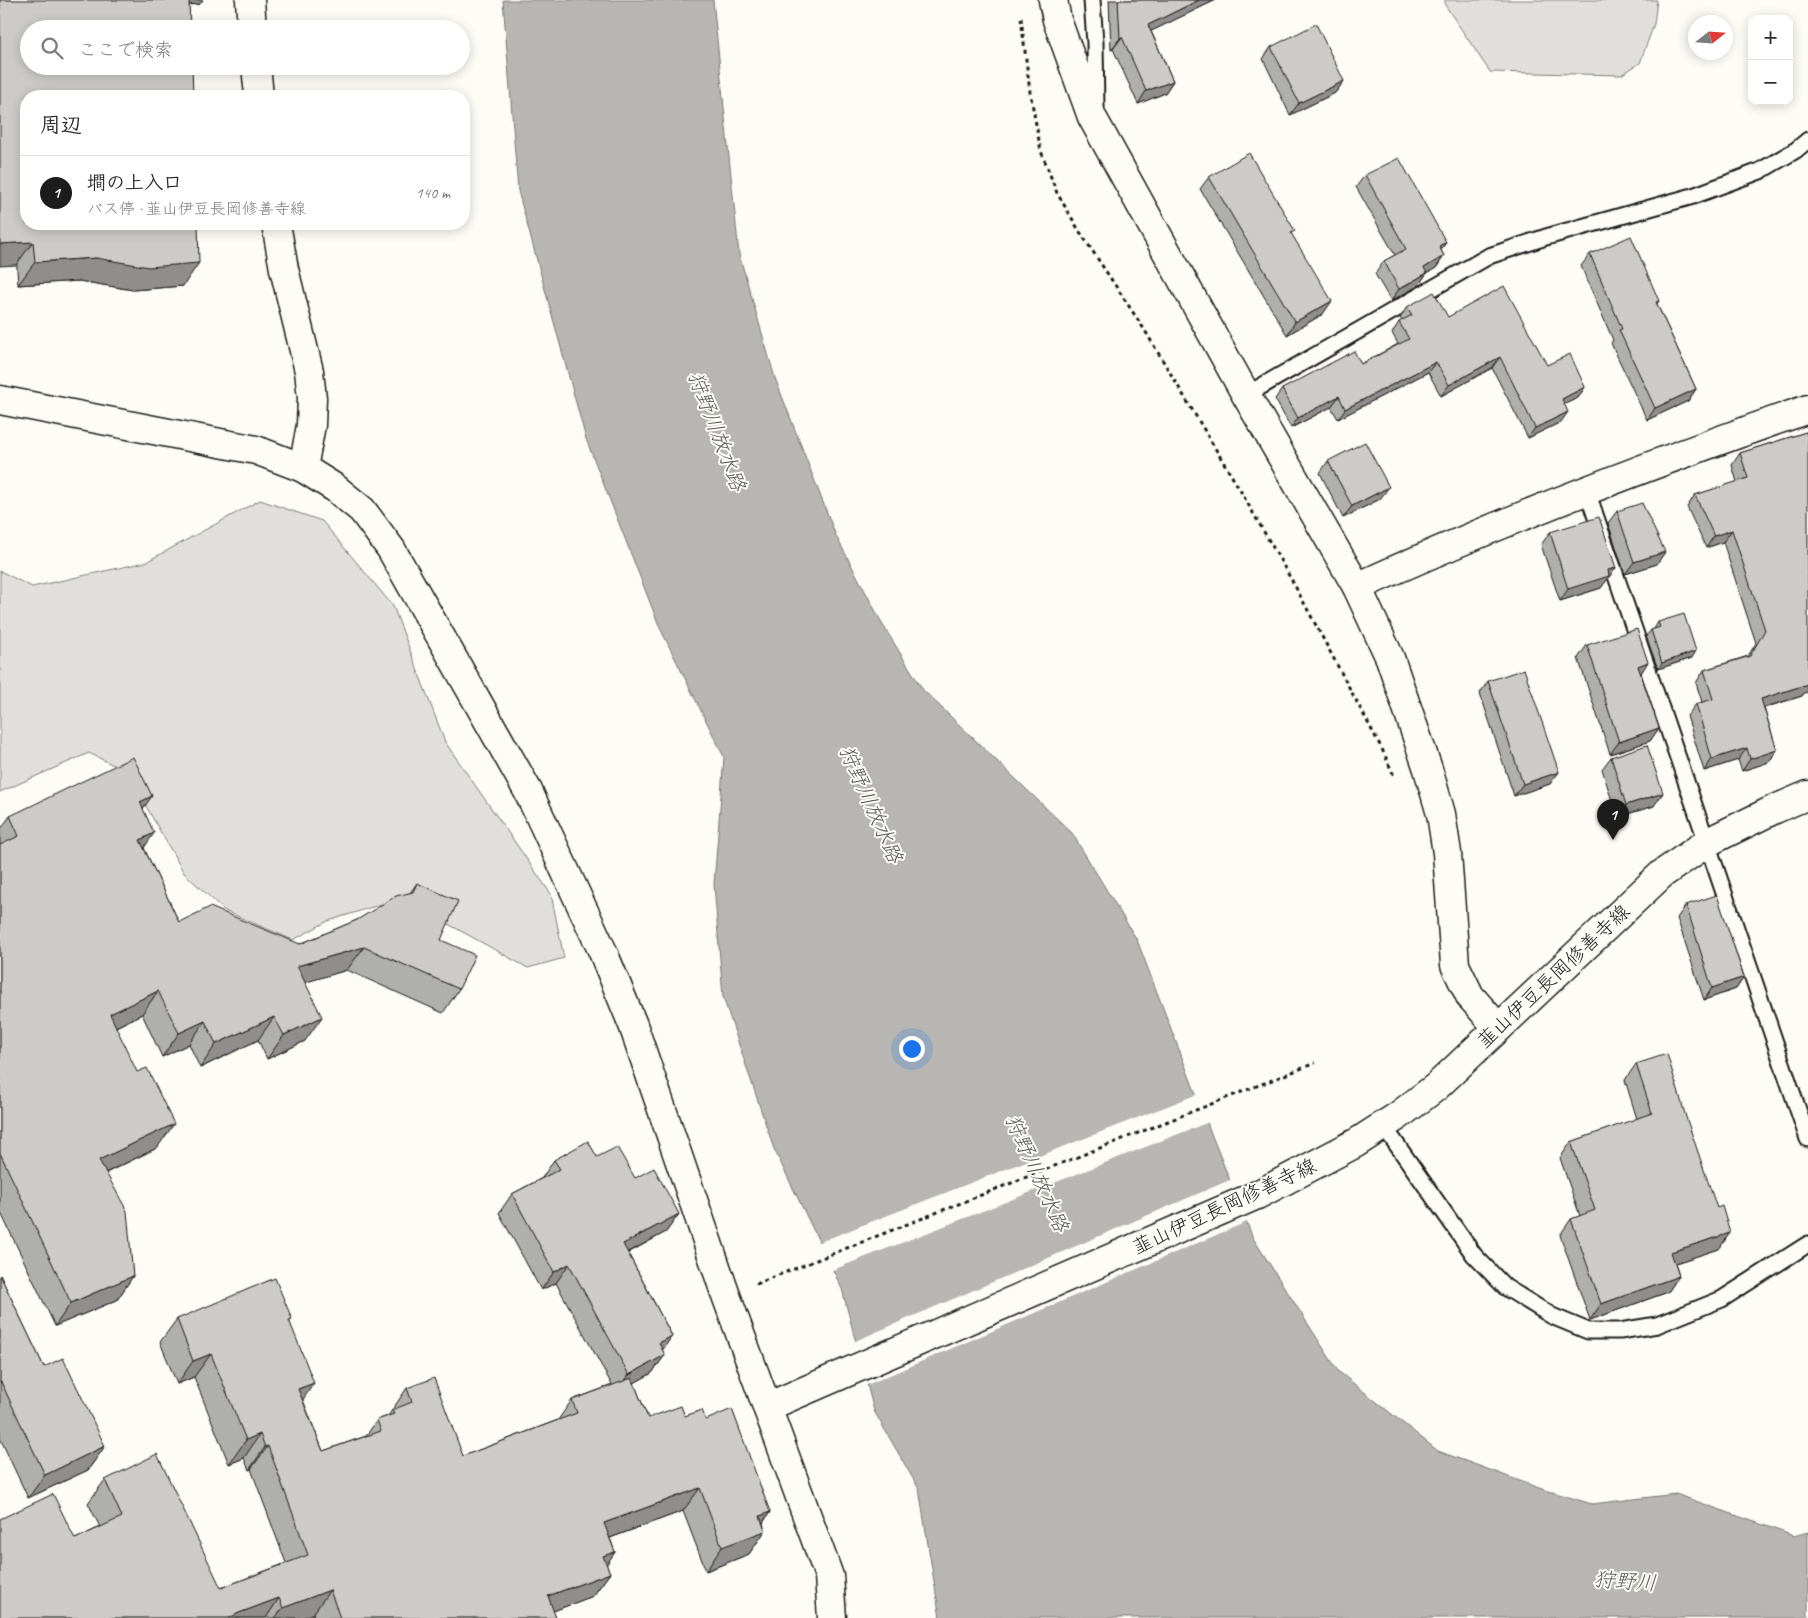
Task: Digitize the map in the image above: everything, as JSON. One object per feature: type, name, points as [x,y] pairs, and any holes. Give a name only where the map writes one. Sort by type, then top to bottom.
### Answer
[{"type":"street","points":[[250,0],[251,20]]},
{"type":"street","points":[[1053,0],[1057,20],[1092,117],[1246,395],[1357,587],[1390,658],[1436,796],[1447,853],[1456,965],[1470,996],[1498,1028]]},
{"type":"street","points":[[257,75],[258,90]]},
{"type":"street","points":[[277,230],[284,269],[309,371],[312,398],[311,425],[303,468]]},
{"type":"street","points":[[0,400],[256,450],[303,468],[335,488],[362,510],[391,549],[528,791],[603,952],[633,1025],[724,1290],[829,1576],[832,1618]]},
{"type":"street","points":[[1357,587],[1415,561],[1587,491],[1696,448],[1808,409]]},
{"type":"street","name":"韮山伊豆長岡修善寺線","points":[[767,1407],[1257,1195],[1356,1143],[1383,1126],[1436,1087],[1662,874],[1708,842],[1808,795]]},
{"type":"lane","points":[[1092,0],[1096,43],[1097,101],[1095,122]]},
{"type":"lane","points":[[1246,395],[1488,256],[1546,237],[1694,196],[1760,171],[1796,150],[1808,140]]},
{"type":"lane","points":[[1587,491],[1808,1139]]},
{"type":"lane","points":[[1383,1126],[1474,1255],[1505,1287],[1552,1316],[1588,1332],[1620,1331],[1657,1326],[1722,1299],[1808,1244]]},
{"type":"path","points":[[1021,12],[1030,92],[1041,151],[1057,193],[1080,232],[1144,328],[1240,490],[1300,595],[1382,749],[1397,784]]},
{"type":"path","points":[[761,1282],[1315,1063]]},
{"type":"shaded area","points":[[1445,0],[1657,0],[1654,24],[1640,63],[1621,75],[1490,72],[1445,5]]},
{"type":"shaded area","points":[[260,500],[322,521],[393,606],[445,742],[551,894],[564,958],[528,968],[401,898],[328,921],[293,940],[225,911],[184,873],[126,771],[89,753],[0,792],[0,571],[32,587],[146,562]]},
{"type":"water","points":[[503,0],[713,0],[739,254],[775,378],[836,536],[884,627],[923,690],[1072,833],[1137,940],[1253,1238],[1338,1371],[1438,1451],[1539,1488],[1592,1504],[1676,1494],[1794,1536],[1808,1532],[1808,1618],[940,1618],[919,1489],[874,1411],[842,1289],[774,1149],[723,997],[714,884],[724,757],[660,628],[586,439],[518,191]]},
{"type":"pier","points":[[1198,1094],[1209,1122],[830,1271],[817,1243]]},
{"type":"pier","points":[[1232,1179],[1249,1221],[864,1386],[853,1342]]},
{"type":"building","points":[[0,0],[189,0],[190,20],[20,20],[20,75],[192,75],[193,90],[20,90],[20,230],[198,230],[199,263],[149,267],[96,258],[35,262],[33,242],[0,244]]},
{"type":"building","points":[[1118,0],[1199,0],[1148,25],[1173,81],[1146,91],[1122,37],[1120,38]]},
{"type":"building","points":[[1316,24],[1344,81],[1299,103],[1271,47]]},
{"type":"building","points":[[1249,153],[1295,231],[1291,233],[1332,301],[1295,322],[1209,177]]},
{"type":"building","points":[[1399,158],[1446,242],[1439,246],[1444,256],[1424,268],[1427,273],[1399,289],[1384,261],[1406,249],[1365,175]]},
{"type":"building","points":[[1631,236],[1659,301],[1656,302],[1696,389],[1655,408],[1619,330],[1622,329],[1590,254]]},
{"type":"building","points":[[1504,286],[1547,365],[1570,354],[1585,387],[1562,399],[1568,412],[1535,428],[1500,357],[1449,385],[1436,362],[1345,409],[1339,396],[1298,418],[1282,389],[1354,351],[1361,364],[1409,339],[1399,322],[1412,315],[1407,307],[1434,292],[1448,317]]},
{"type":"building","points":[[1806,432],[1808,438],[1808,684],[1761,699],[1777,750],[1750,759],[1747,748],[1712,759],[1696,704],[1713,699],[1704,670],[1750,656],[1765,630],[1732,530],[1714,536],[1695,495],[1748,478],[1740,453]]},
{"type":"building","points":[[1365,442],[1389,487],[1352,506],[1328,461]]},
{"type":"building","points":[[1642,503],[1665,552],[1634,562],[1617,511]]},
{"type":"building","points":[[1599,517],[1616,568],[1608,570],[1609,576],[1568,589],[1550,532]]},
{"type":"building","points":[[1684,614],[1696,651],[1662,663],[1651,630],[1660,627],[1658,622]]},
{"type":"building","points":[[1637,629],[1648,662],[1638,666],[1659,728],[1619,742],[1587,645]]},
{"type":"building","points":[[1524,669],[1559,772],[1523,784],[1488,681]]},
{"type":"building","points":[[1647,745],[1663,793],[1626,805],[1611,757]]},
{"type":"building","points":[[133,757],[152,796],[140,802],[154,833],[140,840],[179,922],[210,907],[300,944],[357,920],[396,896],[413,892],[417,883],[458,901],[441,940],[475,955],[459,989],[364,947],[297,966],[322,1017],[284,1035],[274,1017],[216,1044],[205,1021],[179,1033],[158,991],[110,1014],[137,1072],[147,1068],[174,1124],[99,1160],[127,1211],[133,1276],[71,1303],[0,1153],[0,845],[19,836],[10,816]]},
{"type":"building","points":[[1717,895],[1744,977],[1712,988],[1686,905]]},
{"type":"building","points":[[1667,1054],[1717,1208],[1722,1206],[1730,1233],[1671,1252],[1679,1276],[1601,1304],[1571,1219],[1595,1210],[1571,1142],[1652,1113],[1636,1064]]},
{"type":"building","points":[[588,1141],[597,1157],[617,1147],[635,1178],[654,1168],[679,1214],[623,1244],[672,1336],[659,1343],[665,1355],[629,1375],[569,1264],[554,1272],[512,1194],[560,1169],[554,1160]]},
{"type":"building","points":[[0,1275],[44,1367],[63,1358],[105,1446],[45,1475],[0,1383]]},
{"type":"building","points":[[275,1278],[292,1319],[289,1320],[314,1383],[298,1389],[323,1451],[381,1431],[377,1420],[394,1414],[392,1410],[412,1402],[407,1388],[434,1378],[463,1456],[577,1413],[572,1400],[632,1378],[648,1418],[681,1406],[685,1416],[702,1410],[706,1420],[732,1409],[770,1512],[760,1516],[765,1531],[722,1547],[700,1488],[604,1523],[615,1552],[603,1556],[610,1573],[548,1596],[556,1618],[340,1618],[330,1590],[283,1608],[279,1598],[229,1618],[0,1618],[0,1519],[53,1494],[75,1539],[122,1517],[105,1480],[157,1454],[221,1588],[308,1555],[268,1446],[265,1447],[260,1434],[246,1440],[211,1354],[193,1361],[177,1319]]},
{"type":"place","name":"墹の上入口","points":[[1613,840]]},
{"type":"water label","name":"狩野川放水路","points":[[717,431]]},
{"type":"water label","name":"狩野川放水路","points":[[871,804]]},
{"type":"water label","name":"狩野川放水路","points":[[1037,1173]]},
{"type":"water label","name":"狩野川","points":[[1625,1581]]}]
